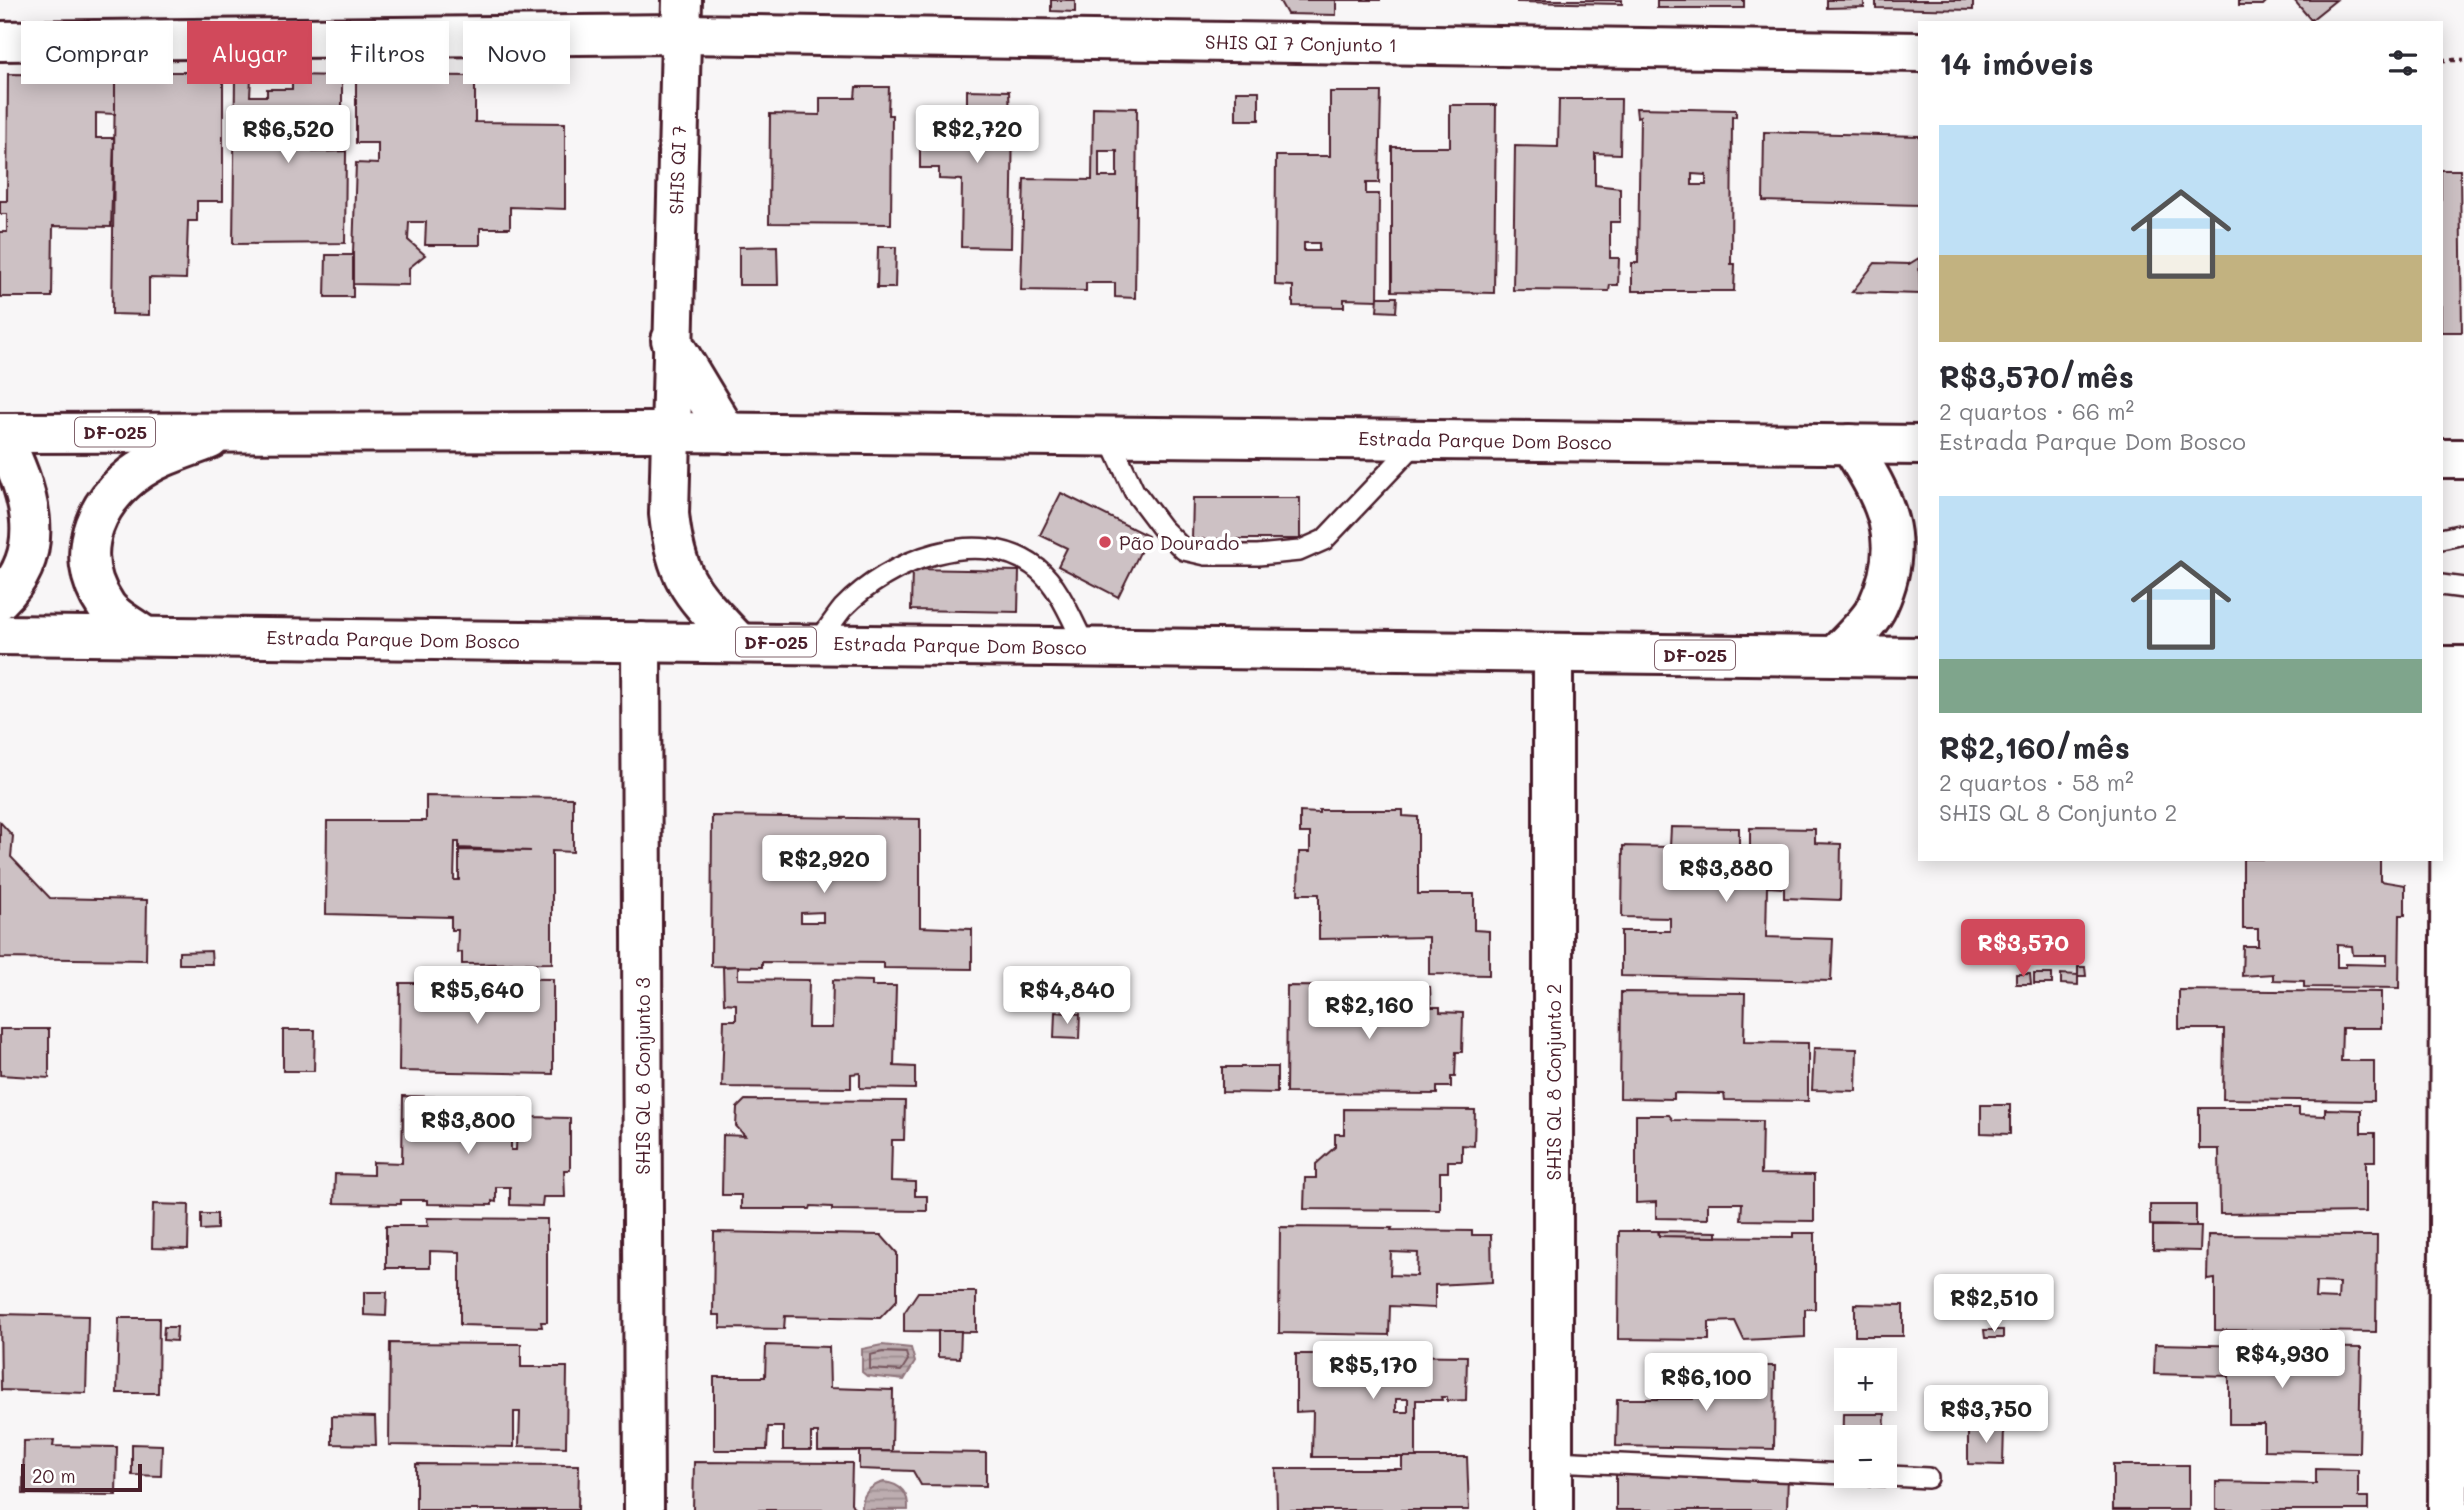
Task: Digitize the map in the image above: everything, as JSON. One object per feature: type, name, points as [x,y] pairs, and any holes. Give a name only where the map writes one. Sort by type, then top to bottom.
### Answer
[{"type":"street","name":"SHIS QI 7 Conjunto 1","points":[[0,41],[682,17],[1918,52]]},
{"type":"street","name":"SHIS QI 7","points":[[682,17],[671,340],[669,514],[672,546],[682,578],[738,642]]},
{"type":"street","points":[[671,340],[727,433]]},
{"type":"street","points":[[144,636],[107,608],[90,575],[89,545],[99,510],[119,487],[150,463],[229,432]]},
{"type":"street","name":"Estrada Parque Dom Bosco","points":[[1,433],[670,432],[1918,445]]},
{"type":"street","points":[[0,598],[17,582],[27,558],[30,525],[25,484],[1,433]]},
{"type":"street","points":[[1836,655],[1877,607],[1891,557],[1889,512],[1850,444]]},
{"type":"street","points":[[2443,459],[2464,459]]},
{"type":"street","name":"Estrada Parque Dom Bosco","points":[[0,635],[817,643],[1553,655],[1918,657]]},
{"type":"street","name":"SHIS QL 8 Conjunto 3","points":[[641,642],[644,1510]]},
{"type":"street","name":"SHIS QL 8 Conjunto 2","points":[[1553,655],[1553,1510]]},
{"type":"street","points":[[2448,1510],[2452,666]]},
{"type":"lane","points":[[1109,437],[1134,491],[1161,528],[1185,550],[1206,555],[1299,551],[1324,540],[1420,440]]},
{"type":"lane","points":[[2443,539],[2464,534]]},
{"type":"lane","points":[[817,643],[844,608],[911,561],[940,551],[986,548],[1024,560],[1040,571],[1057,594],[1086,647]]},
{"type":"lane","points":[[2443,585],[2464,588]]},
{"type":"lane","points":[[1553,1461],[1834,1473]]},
{"type":"lane","points":[[1897,1476],[1928,1478]]},
{"type":"path","points":[[2443,60],[2464,60]]},
{"type":"water","points":[[882,1345],[911,1348],[915,1362],[904,1380],[867,1376],[862,1372],[862,1349]]},
{"type":"water","points":[[884,1482],[902,1490],[907,1499],[908,1510],[862,1510],[867,1492]]},
{"type":"building","points":[[1051,0],[1075,0],[1075,12],[1051,11]]},
{"type":"building","points":[[1279,0],[1336,0],[1336,15],[1287,14]]},
{"type":"building","points":[[1622,0],[1622,4],[1517,2]]},
{"type":"building","points":[[1657,0],[1744,0],[1744,8],[1657,8]]},
{"type":"building","points":[[1827,0],[1864,0],[1864,7],[1827,8]]},
{"type":"building","points":[[1876,0],[1973,0],[1973,10],[1876,8]]},
{"type":"building","points":[[2239,0],[2268,0],[2263,5],[2239,5]]},
{"type":"building","points":[[2294,0],[2336,0],[2311,20]]},
{"type":"building","points":[[173,72],[187,72],[187,84],[223,84],[223,201],[197,201],[197,221],[188,221],[186,279],[149,278],[149,315],[112,314],[115,84],[173,84]]},
{"type":"building","points":[[8,74],[21,74],[21,84],[115,84],[115,114],[96,113],[96,138],[114,138],[111,227],[53,226],[52,297],[0,297],[0,232],[7,232],[7,214],[0,214],[0,201],[7,201]]},
{"type":"building","points":[[312,75],[326,76],[326,84],[342,84],[342,126],[313,126],[313,152],[346,151],[345,243],[233,244],[235,84],[251,84],[250,96],[267,96],[267,89],[292,89],[292,84],[312,84]]},
{"type":"building","points":[[449,76],[463,76],[463,84],[475,84],[475,122],[565,123],[565,209],[510,207],[510,228],[480,228],[480,245],[425,245],[426,222],[409,222],[408,240],[425,255],[409,268],[409,285],[352,284],[356,163],[378,164],[378,143],[356,143],[356,84],[449,84]]},
{"type":"building","points":[[856,87],[889,87],[888,115],[892,115],[891,224],[769,223],[770,114],[820,115],[820,98],[855,98]]},
{"type":"building","points":[[967,90],[1009,91],[1010,119],[1013,120],[1011,248],[961,247],[962,180],[939,179],[939,168],[920,168],[920,118],[967,119]]},
{"type":"building","points":[[1236,91],[1259,91],[1259,120],[1236,120]]},
{"type":"building","points":[[1330,92],[1381,92],[1379,183],[1366,183],[1366,194],[1379,194],[1378,300],[1344,299],[1344,307],[1293,306],[1293,286],[1275,285],[1276,156],[1330,156]],"holes":[[[1304,243],[1319,243],[1319,251],[1304,251]]]},
{"type":"building","points":[[1559,99],[1621,99],[1620,154],[1595,153],[1595,185],[1620,188],[1620,222],[1610,222],[1610,258],[1619,258],[1618,285],[1610,285],[1609,291],[1513,290],[1515,146],[1558,147]]},
{"type":"building","points":[[1450,105],[1496,105],[1494,293],[1392,291],[1392,147],[1450,147]]},
{"type":"building","points":[[1093,107],[1137,108],[1135,298],[1115,297],[1115,283],[1086,283],[1086,291],[1021,290],[1024,179],[1092,180]],"holes":[[[1099,151],[1117,151],[1117,177],[1099,177]]]},
{"type":"building","points":[[1636,108],[1736,110],[1736,117],[1732,116],[1731,264],[1735,264],[1734,291],[1632,291],[1632,263],[1638,263],[1640,116],[1637,117]],"holes":[[[1692,174],[1706,175],[1706,185],[1692,185]]]},
{"type":"building","points":[[1764,132],[1918,136],[1918,205],[1763,201]]},
{"type":"building","points":[[2443,170],[2460,170],[2462,332],[2443,332]]},
{"type":"building","points":[[777,246],[778,285],[739,285],[739,247]]},
{"type":"building","points":[[878,247],[896,247],[895,288],[877,288]]},
{"type":"building","points":[[326,255],[353,255],[353,297],[325,297]]},
{"type":"building","points":[[1918,259],[1918,294],[1852,292],[1875,263],[1909,264]]},
{"type":"building","points":[[1378,297],[1397,297],[1396,312],[1377,311]]},
{"type":"building","points":[[1061,493],[1148,536],[1118,597],[1058,566],[1067,548],[1040,535]]},
{"type":"building","points":[[1193,498],[1300,498],[1300,539],[1192,539]]},
{"type":"building","points":[[912,569],[1019,571],[1018,612],[911,610]]},
{"type":"building","points":[[426,796],[573,798],[573,852],[552,851],[552,963],[462,964],[462,952],[457,953],[458,930],[451,930],[451,917],[326,914],[327,821],[426,821]],"holes":[[[455,842],[459,842],[459,848],[531,851],[459,850],[459,880],[454,880]]]},
{"type":"building","points":[[1319,810],[1403,810],[1403,816],[1418,817],[1418,894],[1474,894],[1474,930],[1489,931],[1489,975],[1429,974],[1429,937],[1319,939],[1319,894],[1298,894],[1299,852],[1310,852],[1310,833],[1300,833],[1300,812],[1319,813]]},
{"type":"building","points":[[712,816],[920,819],[920,927],[972,929],[972,969],[884,968],[884,963],[762,962],[762,967],[711,966]],"holes":[[[823,912],[823,922],[801,922],[801,913]]]},
{"type":"building","points":[[0,822],[13,836],[11,857],[50,898],[147,900],[146,960],[0,958]]},
{"type":"building","points":[[1671,827],[1739,828],[1739,848],[1750,849],[1750,828],[1815,829],[1815,843],[1841,844],[1840,900],[1784,898],[1784,888],[1767,887],[1766,937],[1833,939],[1831,981],[1621,976],[1621,931],[1670,931],[1670,918],[1622,917],[1623,846],[1670,847]]},
{"type":"building","points":[[2243,861],[2380,861],[2380,881],[2405,885],[2405,915],[2400,915],[2399,988],[2304,987],[2304,981],[2273,980],[2273,974],[2242,976],[2243,946],[2258,946],[2258,929],[2243,929]],"holes":[[[2337,945],[2352,946],[2353,955],[2387,955],[2387,965],[2346,964],[2346,967],[2337,967]]]},
{"type":"building","points":[[211,951],[212,964],[179,964],[179,952]]},
{"type":"building","points":[[738,966],[738,979],[809,980],[808,1028],[832,1028],[833,980],[872,981],[872,986],[896,986],[894,1066],[915,1067],[915,1089],[860,1088],[860,1073],[851,1074],[851,1088],[722,1087],[724,1020],[736,1020],[736,1004],[724,1003],[723,967]]},
{"type":"building","points":[[2078,967],[2085,967],[2086,976],[2078,976],[2078,985],[2061,984],[2061,974],[2078,975]]},
{"type":"building","points":[[2016,974],[2030,974],[2031,984],[2016,984]]},
{"type":"building","points":[[2034,974],[2052,974],[2052,984],[2034,984]]},
{"type":"building","points":[[422,978],[553,979],[553,1074],[399,1071],[400,983],[422,983]]},
{"type":"building","points":[[1287,986],[1430,987],[1431,1007],[1440,1007],[1440,1012],[1463,1013],[1462,1052],[1456,1052],[1455,1077],[1451,1077],[1451,1087],[1437,1087],[1437,1094],[1286,1093]]},
{"type":"building","points":[[2179,990],[2381,992],[2381,1028],[2342,1028],[2341,1061],[2374,1061],[2374,1101],[2223,1099],[2224,1029],[2179,1029]]},
{"type":"building","points":[[1067,991],[1081,992],[1080,1010],[1065,1009]]},
{"type":"building","points":[[1621,992],[1745,993],[1744,1042],[1808,1043],[1808,1101],[1725,1100],[1724,1094],[1674,1093],[1674,1099],[1620,1098]]},
{"type":"building","points":[[1055,1012],[1080,1014],[1079,1039],[1054,1038]]},
{"type":"building","points":[[0,1029],[49,1029],[49,1078],[0,1075]]},
{"type":"building","points":[[283,1030],[315,1030],[314,1071],[283,1071]]},
{"type":"building","points":[[1814,1048],[1857,1049],[1856,1091],[1812,1090]]},
{"type":"building","points":[[1222,1067],[1277,1067],[1277,1093],[1222,1092]]},
{"type":"building","points":[[403,1096],[530,1099],[530,1117],[570,1118],[570,1170],[564,1170],[565,1197],[543,1197],[542,1206],[510,1205],[510,1187],[496,1187],[496,1202],[492,1201],[492,1205],[427,1204],[427,1200],[401,1200],[401,1204],[334,1203],[335,1174],[373,1175],[373,1162],[402,1163]],"holes":[[[511,1124],[517,1124],[516,1150],[511,1150]]]},
{"type":"building","points":[[745,1100],[905,1101],[904,1140],[892,1140],[891,1181],[915,1182],[915,1196],[927,1196],[927,1211],[832,1210],[832,1207],[811,1206],[810,1209],[741,1209],[741,1195],[722,1195],[723,1135],[745,1136],[736,1126],[737,1108]]},
{"type":"building","points":[[1981,1105],[2010,1105],[2010,1134],[1981,1133]]},
{"type":"building","points":[[2199,1108],[2299,1108],[2299,1115],[2325,1116],[2325,1109],[2361,1110],[2361,1133],[2375,1133],[2375,1161],[2366,1161],[2366,1212],[2220,1214],[2219,1149],[2199,1149]]},
{"type":"building","points":[[1344,1109],[1475,1110],[1474,1146],[1462,1145],[1462,1161],[1448,1161],[1448,1172],[1440,1172],[1440,1210],[1304,1209],[1305,1178],[1316,1178],[1316,1164],[1335,1147],[1335,1134],[1344,1134]]},
{"type":"building","points":[[1636,1115],[1669,1115],[1673,1120],[1762,1121],[1761,1174],[1814,1175],[1814,1221],[1741,1220],[1742,1203],[1708,1203],[1708,1219],[1656,1218],[1656,1202],[1636,1203]]},
{"type":"building","points":[[153,1204],[189,1205],[188,1249],[152,1248]]},
{"type":"building","points":[[2150,1205],[2196,1205],[2196,1226],[2150,1225]]},
{"type":"building","points":[[201,1214],[217,1214],[217,1229],[201,1230]]},
{"type":"building","points":[[427,1218],[547,1219],[547,1322],[541,1322],[542,1327],[460,1325],[460,1252],[430,1251],[430,1268],[386,1268],[386,1226],[428,1226]]},
{"type":"building","points":[[2153,1226],[2201,1226],[2200,1251],[2153,1250]]},
{"type":"building","points":[[1280,1227],[1472,1231],[1472,1235],[1491,1235],[1492,1282],[1435,1285],[1435,1308],[1390,1306],[1389,1335],[1279,1333]],"holes":[[[1391,1252],[1418,1253],[1417,1276],[1390,1275]]]},
{"type":"building","points":[[1619,1231],[1658,1231],[1659,1236],[1793,1237],[1793,1233],[1815,1233],[1815,1309],[1805,1309],[1805,1337],[1744,1340],[1735,1321],[1709,1322],[1709,1340],[1618,1339]]},
{"type":"building","points":[[1659,1231],[1717,1232],[1717,1237],[1659,1236]]},
{"type":"building","points":[[714,1232],[881,1235],[897,1253],[897,1300],[880,1318],[785,1316],[784,1329],[720,1328],[720,1315],[713,1315]]},
{"type":"building","points":[[2208,1235],[2377,1236],[2376,1332],[2215,1330],[2215,1279],[2207,1280]],"holes":[[[2316,1282],[2339,1283],[2338,1299],[2315,1298]]]},
{"type":"building","points":[[364,1292],[387,1292],[386,1316],[364,1315]]},
{"type":"building","points":[[918,1292],[976,1292],[976,1332],[904,1331],[904,1313]]},
{"type":"building","points":[[1855,1304],[1903,1305],[1903,1336],[1855,1336]]},
{"type":"building","points":[[0,1314],[88,1316],[86,1393],[1,1390]]},
{"type":"building","points":[[119,1318],[159,1318],[158,1393],[117,1393]]},
{"type":"building","points":[[164,1327],[177,1327],[176,1341],[163,1340]]},
{"type":"building","points":[[1984,1330],[2003,1330],[2003,1338],[1985,1338]]},
{"type":"building","points":[[938,1331],[961,1331],[960,1358],[938,1357]]},
{"type":"building","points":[[390,1343],[521,1344],[521,1367],[567,1367],[566,1447],[519,1446],[520,1412],[514,1412],[514,1447],[389,1445]]},
{"type":"building","points":[[2155,1344],[2361,1348],[2359,1452],[2264,1450],[2264,1424],[2229,1424],[2229,1376],[2154,1374]]},
{"type":"building","points":[[766,1345],[829,1347],[830,1388],[893,1390],[892,1451],[818,1451],[818,1433],[811,1433],[811,1450],[783,1450],[783,1427],[768,1427],[767,1450],[714,1450],[714,1377],[765,1377]]},
{"type":"building","points":[[1296,1354],[1361,1354],[1361,1381],[1375,1381],[1375,1355],[1467,1356],[1466,1400],[1447,1401],[1447,1397],[1441,1397],[1442,1400],[1416,1400],[1416,1457],[1312,1457],[1313,1411],[1296,1412]],"holes":[[[1396,1399],[1408,1399],[1408,1412],[1396,1412]]]},
{"type":"building","points":[[1693,1366],[1775,1366],[1774,1449],[1616,1446],[1617,1399],[1693,1399]]},
{"type":"building","points":[[1843,1414],[1885,1414],[1885,1425],[1843,1425]]},
{"type":"building","points":[[332,1416],[375,1417],[376,1445],[332,1444]]},
{"type":"building","points":[[1968,1425],[2004,1426],[2003,1465],[1968,1464]]},
{"type":"building","points":[[54,1440],[53,1446],[117,1447],[116,1495],[23,1494],[24,1441]]},
{"type":"building","points":[[132,1444],[162,1445],[161,1476],[132,1475]]},
{"type":"building","points":[[859,1451],[986,1453],[986,1486],[921,1485],[913,1471],[859,1469]]},
{"type":"building","points":[[1402,1457],[1467,1457],[1469,1510],[1277,1510],[1276,1469],[1402,1469]]},
{"type":"building","points":[[694,1462],[852,1463],[851,1503],[855,1510],[693,1510]]},
{"type":"building","points":[[416,1464],[579,1465],[578,1510],[416,1510]]},
{"type":"building","points":[[2113,1465],[2189,1465],[2189,1510],[2113,1510]]},
{"type":"building","points":[[2316,1469],[2358,1470],[2358,1497],[2368,1497],[2368,1510],[2216,1510],[2216,1482],[2316,1484]]},
{"type":"building","points":[[1616,1472],[1788,1474],[1787,1510],[1616,1510]]},
{"type":"place","name":"Pão Dourado","points":[[1105,542]]}]
